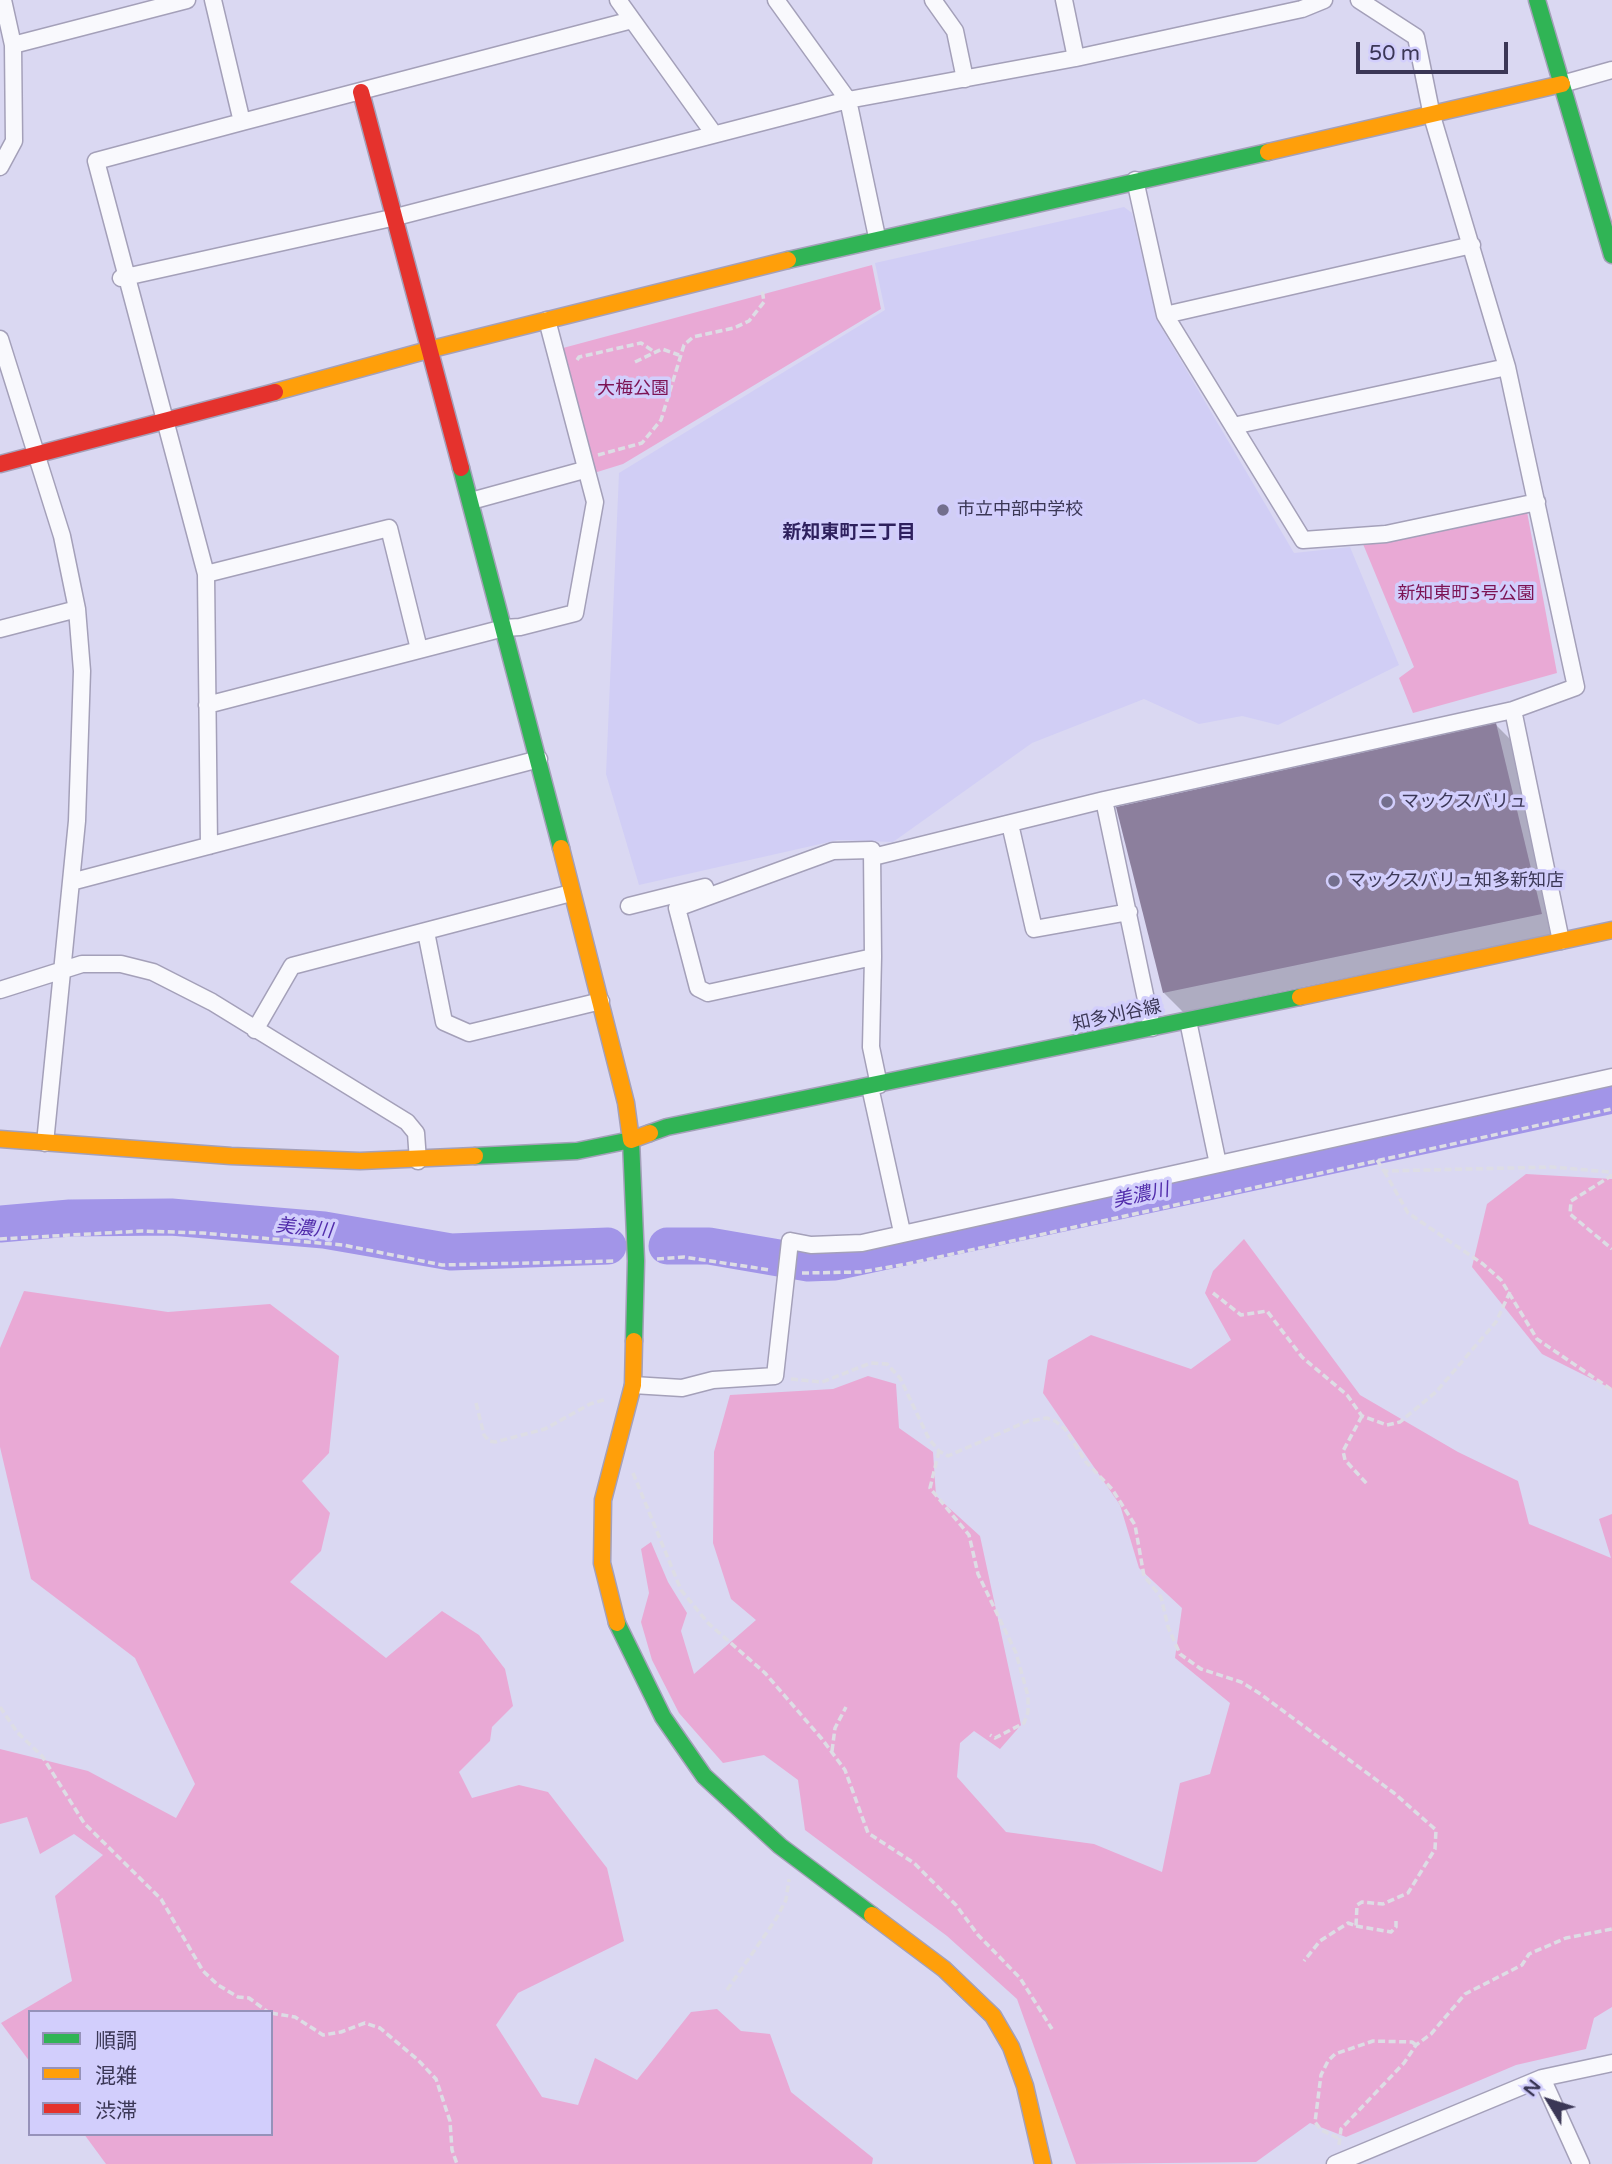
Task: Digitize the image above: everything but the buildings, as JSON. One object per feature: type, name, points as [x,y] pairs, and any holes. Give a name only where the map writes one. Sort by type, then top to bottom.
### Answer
[{"type":"street","points":[[0,167],[14,141],[13,45],[3,0]]},
{"type":"street","points":[[13,45],[187,0]]},
{"type":"street","points":[[213,0],[242,121]]},
{"type":"street","points":[[618,0],[714,134]]},
{"type":"street","points":[[776,0],[848,100],[877,237]]},
{"type":"street","points":[[933,0],[955,31],[965,79]]},
{"type":"street","points":[[1064,0],[1076,58]]},
{"type":"street","points":[[123,278],[397,217],[848,100],[1076,58],[1302,9],[1324,0]]},
{"type":"street","points":[[873,857],[1104,800],[1513,710],[1576,687],[1507,367],[1432,116],[1416,37],[1359,0]]},
{"type":"street","points":[[1537,0],[1612,255]]},
{"type":"street","points":[[209,846],[205,574],[168,422],[123,278],[96,161],[632,20]]},
{"type":"street","points":[[0,464],[168,422],[432,349],[759,269],[877,237],[1432,116],[1612,70]]},
{"type":"street","points":[[361,92],[432,349],[626,1103],[631,1140],[636,1261],[632,1385],[603,1500],[601,1538],[601,1563],[616,1622],[663,1717],[704,1776],[726,1799],[796,1857],[944,1969],[993,2016],[1011,2047],[1025,2086],[1043,2164]]},
{"type":"street","points":[[1135,180],[1165,315],[1303,540],[1386,534],[1538,502]]},
{"type":"street","points":[[1165,315],[1472,244]]},
{"type":"street","points":[[207,705],[419,649],[575,613],[595,502],[547,320]]},
{"type":"street","points":[[0,340],[62,536],[77,609],[82,671],[81,731],[71,882],[45,1143]]},
{"type":"street","points":[[1233,426],[1507,367]]},
{"type":"street","points":[[471,501],[583,464]]},
{"type":"street","points":[[205,574],[389,528],[419,649]]},
{"type":"street","points":[[0,629],[77,609]]},
{"type":"street","points":[[1513,710],[1561,941]]},
{"type":"street","points":[[71,882],[539,759]]},
{"type":"street","points":[[1104,800],[1152,1028]]},
{"type":"street","points":[[1010,824],[1034,929],[1129,912]]},
{"type":"street","points":[[873,957],[708,993],[698,988],[677,908],[833,851],[872,850],[873,957],[871,1047],[875,1086],[902,1232]]},
{"type":"street","points":[[629,906],[706,887],[710,894]]},
{"type":"street","points":[[255,1030],[292,966],[571,893]]},
{"type":"street","name":"知多刈谷線","points":[[0,1139],[291,1159],[418,1161],[577,1151],[631,1140],[667,1127],[1188,1021],[1612,930]]},
{"type":"street","points":[[426,932],[444,1022],[469,1033],[601,1001]]},
{"type":"street","points":[[0,990],[64,969],[104,962],[153,972],[179,982],[407,1122],[416,1133],[418,1161]]},
{"type":"street","points":[[1188,1021],[1218,1164]]},
{"type":"street","points":[[632,1385],[682,1388],[713,1380],[775,1376],[790,1241],[840,1245],[1612,1077]]},
{"type":"street","points":[[1339,2162],[1542,2078],[1612,2063]]},
{"type":"street","points":[[1542,2078],[1581,2164]]},
{"type":"path","points":[[583,464],[598,455],[642,443],[661,420],[679,355],[693,337],[734,328],[749,321],[764,302],[759,269]]},
{"type":"path","points":[[575,364],[579,357],[641,343],[653,351]]},
{"type":"path","points":[[635,362],[653,351],[662,349],[679,355]]},
{"type":"path","points":[[595,442],[598,455]]},
{"type":"path","points":[[0,1238],[142,1231],[309,1241],[442,1265],[636,1261],[684,1257],[829,1275],[907,1264],[1612,1109]]},
{"type":"path","points":[[1377,1160],[1408,1213],[1483,1264],[1510,1292],[1537,1339],[1612,1390]]},
{"type":"path","points":[[1384,1171],[1552,1167],[1610,1172],[1611,1176],[1571,1201],[1570,1214],[1612,1248]]},
{"type":"path","points":[[1213,1293],[1241,1315],[1267,1311],[1302,1357],[1347,1395],[1362,1416],[1387,1425],[1400,1422],[1415,1411],[1489,1331],[1506,1305],[1510,1292]]},
{"type":"path","points":[[775,1376],[822,1382],[871,1363],[887,1364],[900,1378],[929,1439],[939,1451],[948,1456],[1028,1421],[1046,1418],[1055,1421],[1112,1489],[1135,1525],[1144,1576],[1161,1597],[1168,1627],[1180,1654],[1202,1669],[1241,1682],[1259,1693],[1394,1793],[1436,1830],[1435,1849],[1408,1894],[1383,1904],[1362,1902],[1357,1905],[1356,1926]]},
{"type":"path","points":[[476,1403],[484,1435],[489,1441],[495,1442],[545,1429],[602,1399],[612,1399],[627,1405]]},
{"type":"path","points":[[1362,1416],[1343,1451],[1345,1460],[1368,1485]]},
{"type":"path","points":[[939,1451],[930,1488],[969,1535],[978,1574],[1016,1653],[1028,1696],[1028,1712],[1024,1723],[995,1738],[990,1735]]},
{"type":"path","points":[[631,1469],[681,1590],[708,1623],[765,1673],[831,1752],[852,1784],[867,1833],[914,1863],[956,1905],[978,1935],[1020,1978],[1052,2029]]},
{"type":"path","points":[[0,1707],[17,1732],[42,1756],[84,1823],[161,1899],[202,1971],[228,1991],[249,1998],[267,2010]]},
{"type":"path","points":[[831,1752],[835,1728],[846,1707]]},
{"type":"path","points":[[727,1990],[786,1900],[796,1857]]},
{"type":"path","points":[[1304,1961],[1320,1941],[1348,1923],[1391,1932],[1396,1927],[1396,1921]]},
{"type":"path","points":[[1339,2162],[1338,2138],[1341,2129],[1465,1994],[1522,1965],[1528,1954],[1566,1938],[1612,1929]]},
{"type":"path","points":[[273,2013],[295,2017],[323,2035],[365,2023],[380,2028],[436,2079],[450,2121],[452,2150],[457,2164]]},
{"type":"path","points":[[1338,2138],[1321,2130],[1315,2122],[1321,2075],[1328,2061],[1335,2054],[1373,2041],[1412,2042],[1416,2045]]},
{"type":"shaded area","name":"市立中部中学校","points":[[1124,207],[1132,213],[1157,320],[1294,553],[1350,547],[1399,665],[1278,725],[1242,716],[1199,724],[1144,699],[1032,743],[893,842],[838,840],[639,885],[606,774],[619,473],[885,310],[875,263]]},
{"type":"green space","name":"大梅公園","points":[[872,265],[881,309],[623,464],[594,473],[563,348]]},
{"type":"green space","name":"新知東町3号公園","points":[[1525,501],[1557,673],[1413,713],[1399,678],[1414,667],[1363,544]]},
{"type":"green space","points":[[1526,1174],[1612,1179],[1612,1389],[1542,1354],[1472,1267],[1487,1204]]},
{"type":"green space","points":[[1244,1239],[1360,1395],[1458,1452],[1518,1481],[1529,1524],[1611,1558],[1599,1519],[1612,1514],[1612,2007],[1594,2018],[1586,2049],[1516,2065],[1346,2137],[1310,2123],[1256,2162],[1076,2164],[1017,1999],[947,1936],[805,1830],[798,1780],[764,1755],[723,1763],[679,1713],[652,1660],[641,1622],[649,1593],[641,1549],[651,1542],[668,1582],[687,1613],[681,1631],[694,1674],[756,1620],[731,1599],[713,1543],[714,1452],[730,1395],[833,1389],[868,1376],[896,1384],[899,1428],[933,1452],[936,1496],[980,1536],[1021,1725],[1000,1749],[974,1731],[960,1743],[957,1777],[1006,1832],[1094,1844],[1162,1872],[1180,1783],[1210,1774],[1230,1703],[1175,1658],[1182,1608],[1139,1568],[1120,1505],[1043,1393],[1048,1360],[1091,1335],[1191,1369],[1231,1340],[1205,1293],[1213,1271]]},
{"type":"green space","points":[[24,1291],[168,1312],[270,1304],[339,1356],[329,1453],[302,1481],[330,1513],[321,1551],[290,1582],[386,1658],[442,1611],[479,1635],[505,1669],[513,1706],[492,1727],[490,1741],[459,1772],[472,1798],[519,1785],[548,1792],[607,1868],[624,1941],[518,1993],[496,2025],[542,2097],[578,2105],[595,2058],[637,2080],[691,2012],[717,2009],[741,2031],[770,2034],[791,2092],[873,2158],[872,2164],[106,2164],[85,2136],[273,2136],[273,2010],[28,2010],[28,2059],[1,2023],[72,1981],[55,1896],[103,1855],[74,1834],[40,1854],[27,1817],[0,1824],[0,1749],[88,1771],[176,1818],[195,1784],[135,1658],[31,1579],[0,1447],[0,1348]]},
{"type":"waterway","name":"美濃川","points":[[667,1246],[709,1246],[808,1263],[835,1262],[1612,1095]]},
{"type":"waterway","name":"美濃川","points":[[0,1224],[70,1218],[171,1217],[324,1230],[451,1252],[608,1246]]},
{"type":"traffic: fast","points":[[1537,0],[1612,255]]},
{"type":"traffic: fast","points":[[788,260],[1268,152]]},
{"type":"traffic: fast","points":[[461,468],[561,848]]},
{"type":"traffic: fast","points":[[650,1133],[667,1127],[1300,997]]},
{"type":"traffic: fast","points":[[475,1156],[577,1151],[631,1140],[636,1261],[634,1341]]},
{"type":"traffic: fast","points":[[617,1623],[663,1717],[704,1776],[780,1846],[872,1915]]},
{"type":"traffic: slow","points":[[1268,152],[1562,84]]},
{"type":"traffic: slow","points":[[275,392],[432,349],[788,260]]},
{"type":"traffic: slow","points":[[561,848],[626,1103],[631,1140],[650,1133]]},
{"type":"traffic: slow","points":[[1300,997],[1612,930]]},
{"type":"traffic: slow","points":[[0,1139],[231,1156],[360,1161],[475,1156]]},
{"type":"traffic: slow","points":[[617,1623],[602,1563],[603,1500],[633,1385],[634,1341]]},
{"type":"traffic: slow","points":[[872,1915],[944,1969],[993,2016],[1011,2047],[1025,2086],[1043,2164]]},
{"type":"traffic: jam","points":[[361,92],[461,468]]},
{"type":"traffic: jam","points":[[0,464],[275,392]]},
{"type":"place","name":"市立中部中学校","points":[[943,510]]},
{"type":"place","name":"マックスバリュ","points":[[1387,802]]},
{"type":"place","name":"マックスバリュ知多新知店","points":[[1334,881]]},
{"type":"district","name":"新知東町三丁目","points":[[849,533]]}]
